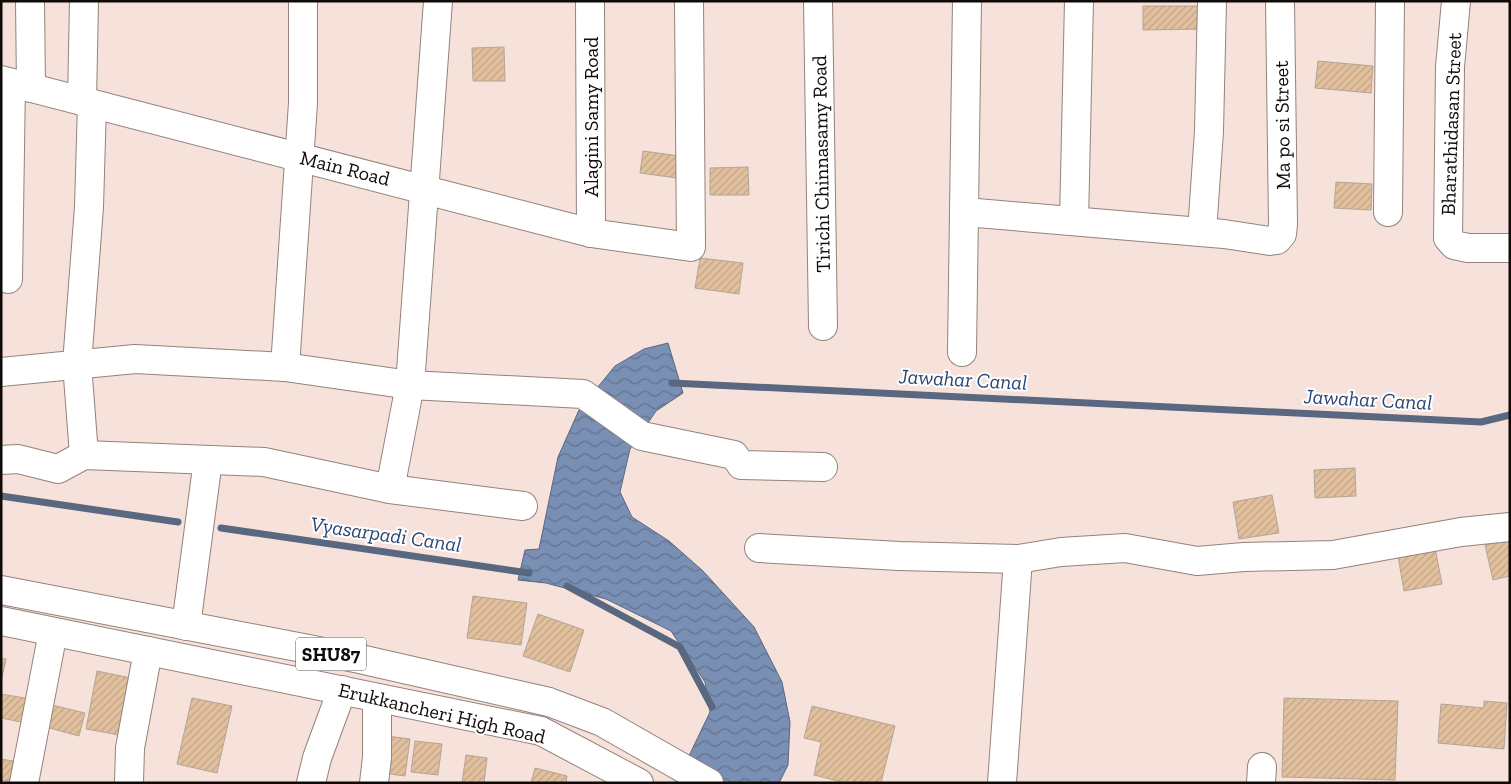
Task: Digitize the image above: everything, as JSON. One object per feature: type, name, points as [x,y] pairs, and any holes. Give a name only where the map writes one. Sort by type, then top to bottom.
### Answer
[{"type":"street","points":[[8,278],[14,84],[30,1]]},
{"type":"street","points":[[84,1],[90,207],[77,364],[84,455]]},
{"type":"street","points":[[285,367],[303,103],[303,1]]},
{"type":"street","points":[[390,489],[410,385],[438,1]]},
{"type":"street","name":"Alagini Samy Road","points":[[590,1],[591,233]]},
{"type":"street","name":"Main Road","points":[[14,84],[300,156],[591,233],[691,247],[689,1]]},
{"type":"street","name":"Tirichi Chinnasamy Road","points":[[818,1],[823,326]]},
{"type":"street","points":[[962,352],[967,1]]},
{"type":"street","points":[[1074,221],[1079,1]]},
{"type":"street","points":[[965,212],[1202,232],[1209,131],[1212,1]]},
{"type":"street","name":"Ma po si Street","points":[[1202,232],[1270,241],[1277,240],[1282,234],[1280,1]]},
{"type":"street","points":[[1388,212],[1390,1]]},
{"type":"street","name":"Bharathidasan Street","points":[[1456,1],[1450,67],[1448,238],[1454,245],[1468,248],[1510,248]]},
{"type":"street","points":[[1,372],[135,359],[285,367],[410,385],[583,394],[643,436],[734,455],[741,465],[823,467]]},
{"type":"street","points":[[1,460],[18,459],[58,469],[84,455],[264,462],[390,489],[523,506]]},
{"type":"street","points":[[179,657],[186,626],[208,460]]},
{"type":"street","points":[[760,548],[899,556],[1018,559],[1061,552],[1125,548],[1196,561],[1244,557],[1333,555],[1461,532],[1510,527]]},
{"type":"street","points":[[1002,783],[1018,559]]},
{"type":"street","name":"SHU87","points":[[1,590],[370,661],[549,702],[602,722],[709,783]]},
{"type":"street","name":"Erukkancheri High Road","points":[[1,621],[541,731],[638,782]]},
{"type":"street","points":[[24,783],[53,632]]},
{"type":"street","points":[[129,783],[130,748],[148,651]]},
{"type":"street","points":[[311,783],[317,758],[342,690]]},
{"type":"street","points":[[374,783],[377,757],[377,698]]},
{"type":"water","points":[[668,343],[683,393],[656,411],[630,449],[620,492],[632,517],[669,541],[703,571],[754,627],[782,682],[790,722],[788,765],[779,783],[676,783],[710,712],[705,682],[671,631],[606,599],[546,583],[518,580],[525,550],[539,549],[558,457],[579,410],[615,366],[644,349]]},
{"type":"building","points":[[1143,6],[1205,6],[1205,29],[1143,30]]},
{"type":"building","points":[[504,47],[505,81],[473,81],[472,48]]},
{"type":"building","points":[[1318,61],[1373,66],[1371,93],[1315,88]]},
{"type":"building","points":[[643,151],[687,157],[684,179],[640,173]]},
{"type":"building","points":[[748,167],[749,195],[710,195],[710,168]]},
{"type":"building","points":[[1336,182],[1372,184],[1371,210],[1334,208]]},
{"type":"building","points":[[700,258],[743,263],[739,294],[695,288]]},
{"type":"building","points":[[1355,468],[1356,496],[1315,498],[1314,470]]},
{"type":"building","points":[[1272,495],[1279,533],[1239,539],[1233,502]]},
{"type":"building","points":[[1510,540],[1510,576],[1493,580],[1485,545]]},
{"type":"building","points":[[1435,548],[1442,584],[1404,591],[1398,556]]},
{"type":"building","points":[[473,596],[527,603],[521,645],[467,638]]},
{"type":"building","points":[[538,614],[584,630],[570,672],[523,656]]},
{"type":"building","points":[[1,658],[6,659],[1,682]]},
{"type":"building","points":[[97,671],[136,679],[125,736],[86,729]]},
{"type":"building","points":[[1,694],[31,699],[26,723],[1,718]]},
{"type":"building","points":[[192,698],[232,706],[217,773],[177,764]]},
{"type":"building","points":[[1284,698],[1398,701],[1395,780],[1282,777]]},
{"type":"building","points":[[1484,701],[1507,703],[1504,749],[1438,743],[1441,704],[1484,708]]},
{"type":"building","points":[[48,704],[85,713],[79,736],[42,726]]},
{"type":"building","points":[[812,706],[895,726],[881,783],[846,783],[814,775],[821,742],[804,738]]},
{"type":"building","points":[[387,736],[410,739],[405,776],[382,773]]},
{"type":"building","points":[[415,741],[442,744],[438,775],[411,772]]},
{"type":"building","points":[[466,755],[487,758],[484,783],[462,783]]},
{"type":"building","points":[[1,759],[13,761],[10,781],[1,780]]},
{"type":"building","points":[[535,768],[567,776],[566,783],[531,783]]},
{"type":"waterway","name":"Jawahar Canal","points":[[672,383],[1481,422],[1510,415]]},
{"type":"waterway","name":"Vyasarpadi Canal","points":[[1,496],[178,522]]},
{"type":"waterway","name":"Vyasarpadi Canal","points":[[221,528],[529,573]]},
{"type":"waterway","points":[[567,586],[680,647],[712,707]]}]
